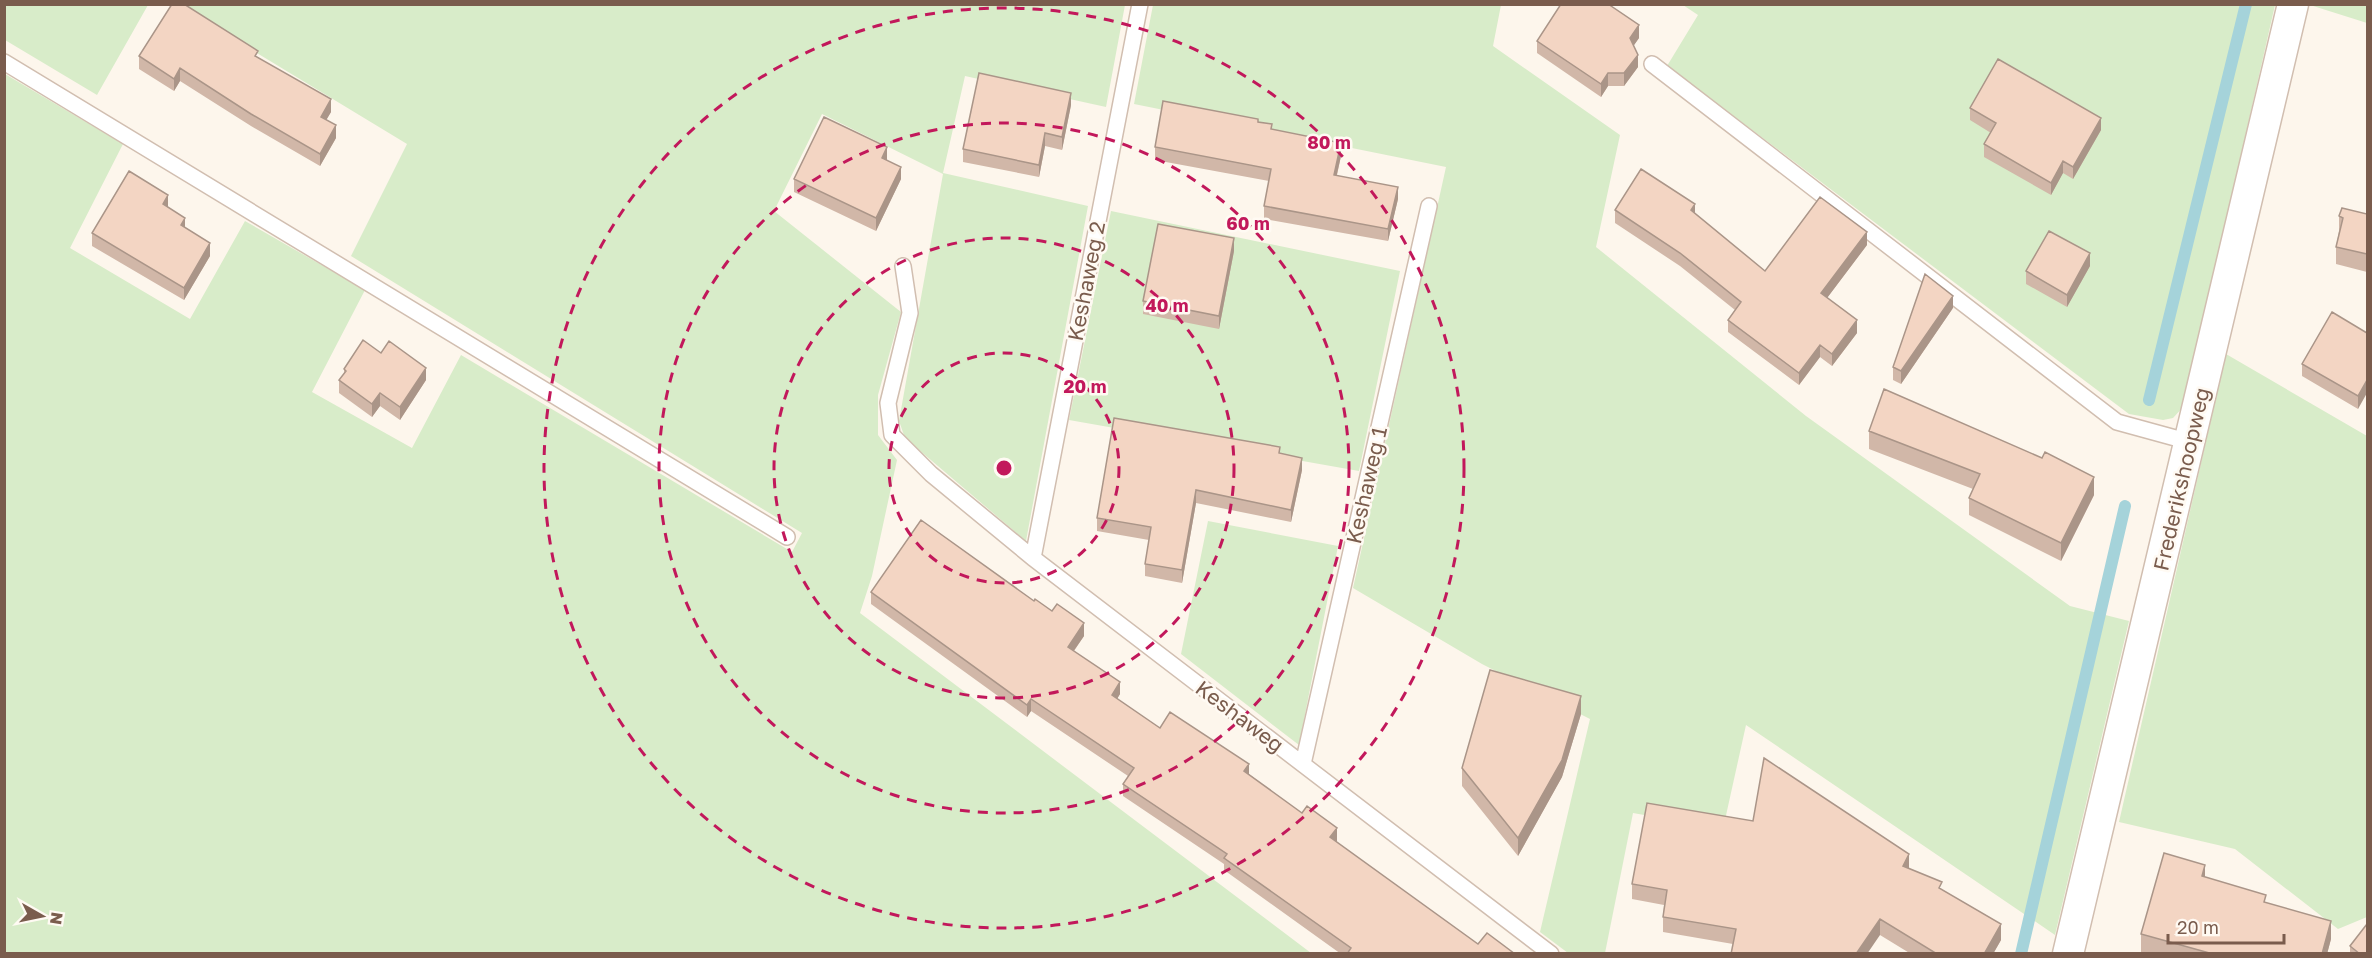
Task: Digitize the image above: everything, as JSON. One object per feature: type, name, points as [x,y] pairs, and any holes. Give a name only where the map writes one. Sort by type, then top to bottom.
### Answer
[{"type":"street","name":"Frederikshoopweg","points":[[2068,954],[2293,4]]},
{"type":"lane","name":"Keshaweg 2","points":[[1033,558],[1140,4]]},
{"type":"lane","points":[[4,62],[787,537]]},
{"type":"lane","points":[[1652,64],[2117,422],[2190,442]]},
{"type":"lane","name":"Keshaweg 1","points":[[1303,764],[1429,206]]},
{"type":"lane","name":"Keshaweg","points":[[903,266],[910,313],[888,403],[892,435],[931,474],[1033,558],[1551,954]]},
{"type":"green space","points":[[5,4],[148,5],[97,95],[5,40]]},
{"type":"green space","points":[[178,5],[1125,5],[1106,107],[965,76],[943,173],[1088,206],[1026,541],[905,438],[899,421],[943,174],[822,114],[774,211],[901,312],[878,395],[878,435],[897,460],[872,576],[860,613],[1311,953],[5,954],[5,74],[123,144],[70,248],[190,319],[245,221],[365,290],[312,392],[412,448],[461,355],[792,552],[802,533],[351,256],[407,144]]},
{"type":"green space","points":[[1153,5],[1501,5],[1493,46],[1620,135],[1596,247],[1806,416],[2070,606],[2129,621],[2055,935],[1746,725],[1723,829],[1633,813],[1605,953],[1568,953],[1540,932],[1590,719],[1482,664],[1353,588],[1446,167],[1134,104]]},
{"type":"green space","points":[[1683,5],[2275,5],[2184,406],[2173,418],[2163,420],[2129,414],[1667,66],[1698,15]]},
{"type":"green space","points":[[2310,5],[2367,5],[2367,23]]},
{"type":"green space","points":[[1111,211],[1400,271],[1359,471],[1069,420]]},
{"type":"green space","points":[[2226,354],[2367,436],[2367,917],[2338,929],[2235,849],[2119,822]]},
{"type":"green space","points":[[1208,521],[1338,546],[1299,745],[1181,654]]},
{"type":"building","points":[[172,4],[184,4],[258,51],[255,56],[331,99],[321,117],[336,125],[320,154],[251,114],[180,68],[174,79],[139,56]]},
{"type":"building","points":[[1561,4],[1608,4],[1639,25],[1630,38],[1638,55],[1624,73],[1608,73],[1601,84],[1537,41]]},
{"type":"building","points":[[1998,59],[2101,118],[2073,167],[2063,161],[2051,183],[1984,144],[1996,123],[1970,108]]},
{"type":"building","points":[[979,73],[1071,93],[1062,137],[1045,133],[1039,165],[963,149]]},
{"type":"building","points":[[1163,101],[1258,119],[1258,122],[1272,124],[1271,129],[1341,143],[1334,175],[1398,187],[1388,229],[1264,206],[1271,169],[1155,147]]},
{"type":"building","points":[[824,117],[887,147],[882,158],[901,167],[876,218],[794,179]]},
{"type":"building","points":[[1641,169],[1695,204],[1691,210],[1765,271],[1820,197],[1867,232],[1821,293],[1857,320],[1832,354],[1820,345],[1799,373],[1728,320],[1741,302],[1680,253],[1615,210]]},
{"type":"building","points":[[129,171],[168,195],[163,204],[185,218],[181,225],[210,243],[184,288],[92,233]]},
{"type":"building","points":[[2342,208],[2367,214],[2367,254],[2336,247],[2343,218],[2339,216]]},
{"type":"building","points":[[1158,224],[1234,238],[1219,316],[1143,301]]},
{"type":"building","points":[[2049,231],[2090,253],[2067,295],[2026,271]]},
{"type":"building","points":[[1925,274],[1953,296],[1901,371],[1893,367]]},
{"type":"building","points":[[2332,312],[2367,333],[2367,380],[2358,396],[2302,364]]},
{"type":"building","points":[[363,340],[381,353],[389,341],[426,368],[400,407],[380,393],[372,404],[339,380]]},
{"type":"building","points":[[1884,389],[2042,458],[2045,452],[2094,477],[2061,543],[1969,498],[1980,474],[1869,431]]},
{"type":"building","points":[[1114,418],[1280,447],[1279,453],[1302,458],[1291,510],[1196,490],[1182,570],[1145,564],[1151,527],[1097,518]]},
{"type":"building","points":[[921,520],[1034,601],[1035,599],[1052,611],[1057,604],[1084,623],[1068,647],[1120,682],[1112,695],[1160,728],[1170,712],[1249,764],[1244,771],[1302,813],[1307,806],[1337,828],[1330,837],[1478,944],[1487,933],[1515,954],[1347,954],[1351,948],[1224,858],[1227,854],[1123,784],[1134,768],[1031,699],[1027,705],[871,592]]},
{"type":"building","points":[[1490,670],[1581,696],[1562,760],[1518,838],[1462,768]]},
{"type":"building","points":[[1764,758],[1909,854],[1903,866],[1942,882],[1939,888],[2001,924],[1984,954],[1937,954],[1880,919],[1856,954],[1731,954],[1736,929],[1663,917],[1667,890],[1632,884],[1647,803],[1753,821]]},
{"type":"building","points":[[2164,853],[2205,865],[2202,876],[2266,895],[2264,902],[2331,921],[2322,954],[2213,954],[2141,934]]},
{"type":"building","points":[[2367,924],[2367,954],[2360,954],[2350,946]]},
{"type":"waterway","points":[[2149,400],[2246,4]]},
{"type":"waterway","points":[[2021,954],[2125,506]]}]
